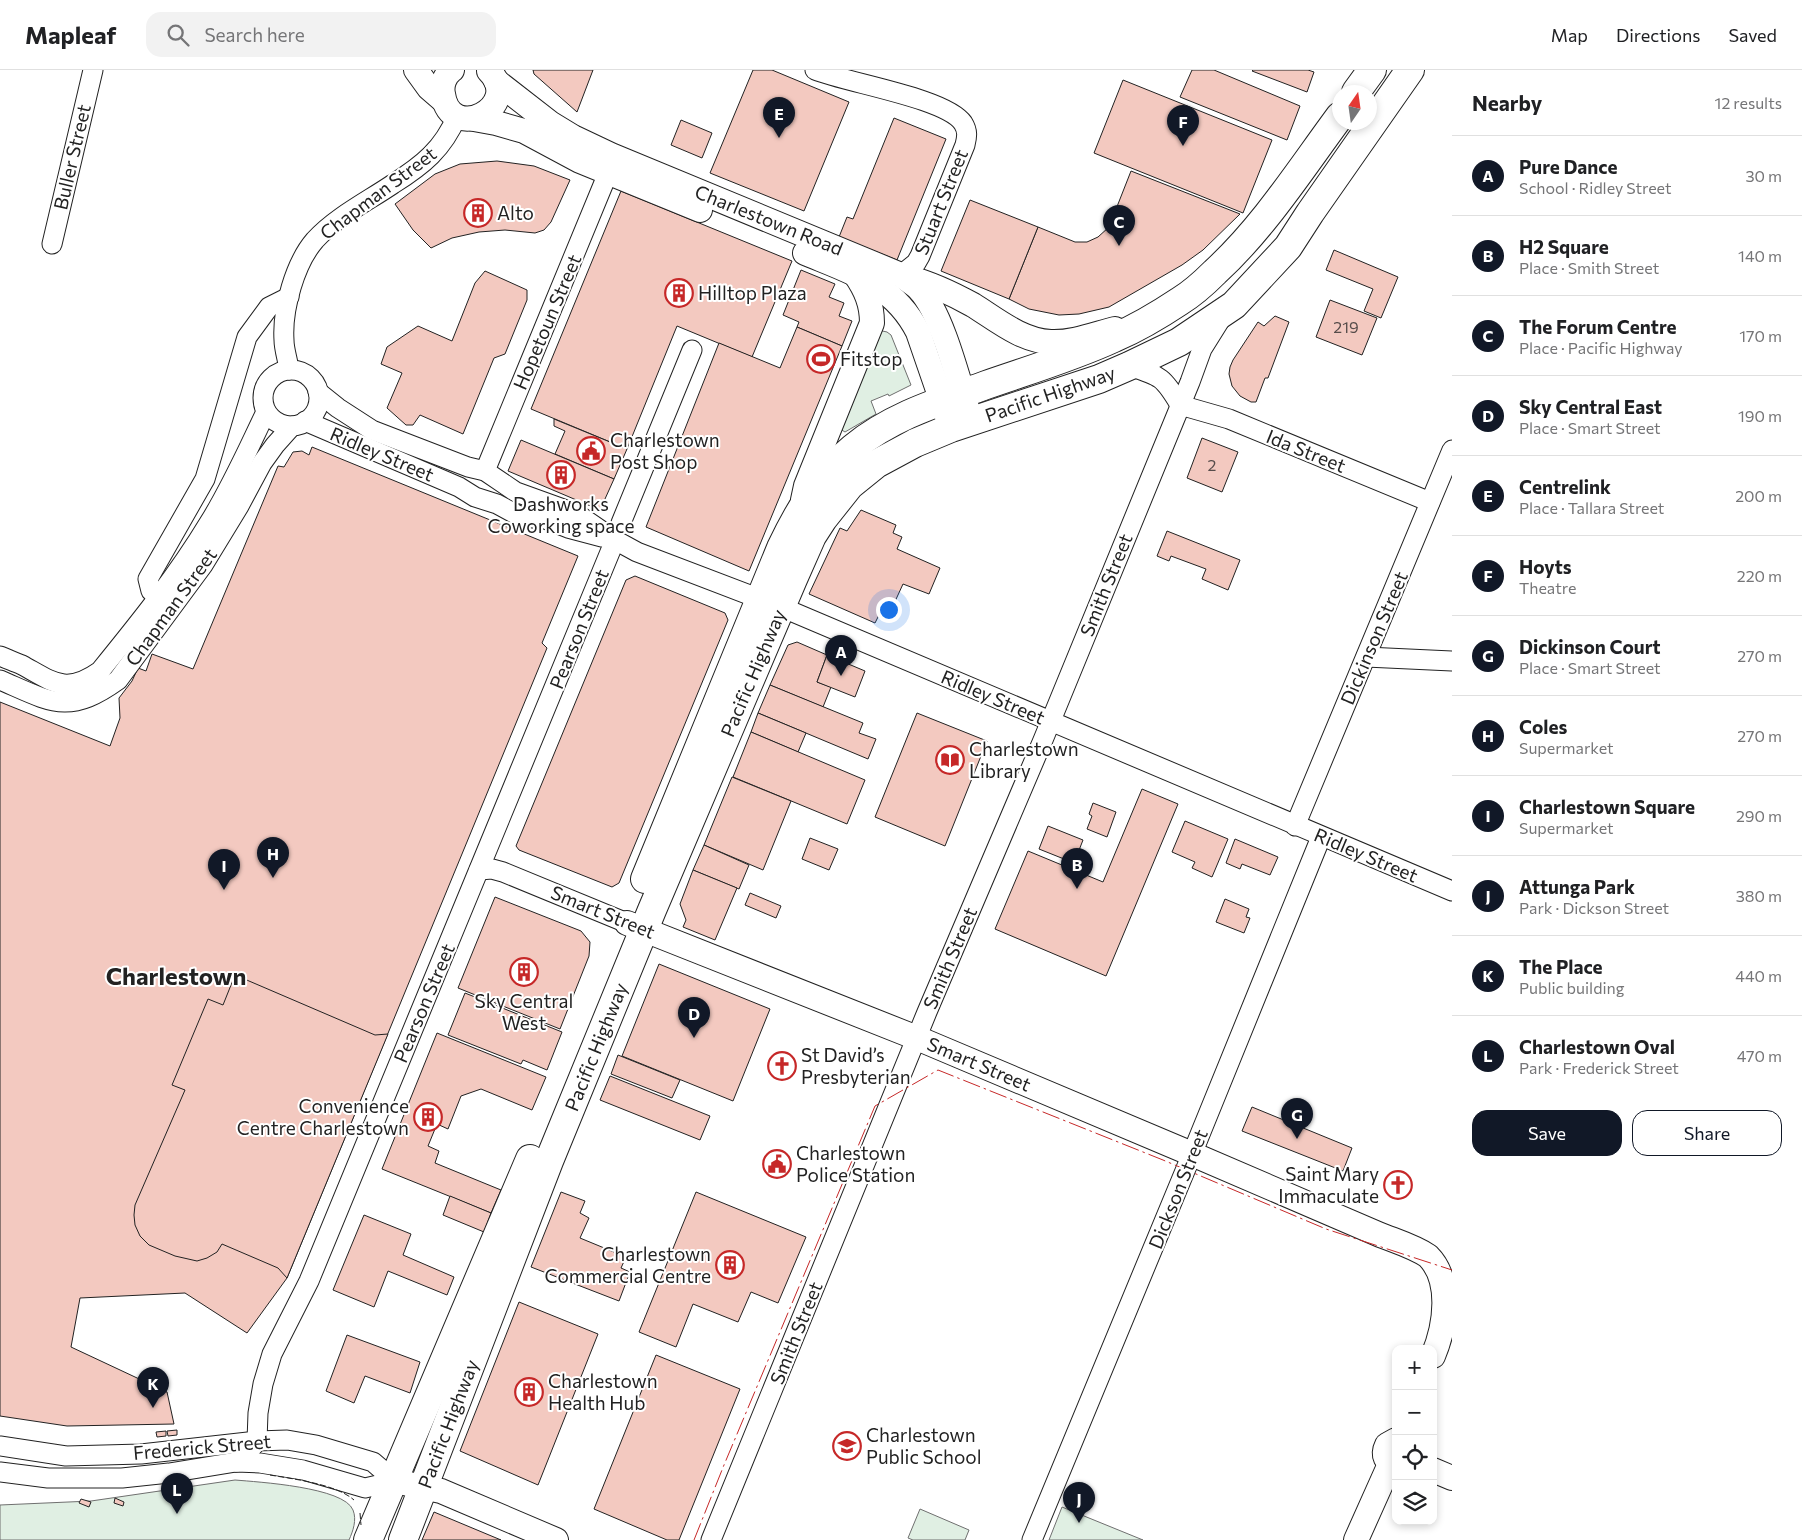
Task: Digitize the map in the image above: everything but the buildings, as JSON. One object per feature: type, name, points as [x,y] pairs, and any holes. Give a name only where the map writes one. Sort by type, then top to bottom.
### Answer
[{"type":"highway","points":[[1361,85],[1372,70]]},
{"type":"highway","name":"Pacific Highway","points":[[770,603],[833,505],[850,485],[866,471],[889,456],[915,443],[961,425],[1099,379],[1179,342],[1225,312],[1243,296],[1288,247],[1393,92],[1410,70]]},
{"type":"highway","name":"Pacific Highway","points":[[368,1540],[395,1481],[546,1123],[636,926],[770,603],[785,539],[801,507],[823,477],[854,447],[884,426],[952,397],[1114,338],[1148,321],[1182,300],[1239,250],[1262,224],[1332,127]]},
{"type":"highway","name":"Pacific Highway","points":[[403,1540],[535,1197],[636,926]]},
{"type":"main road","points":[[416,70],[429,88],[458,112],[483,116],[496,101],[498,91],[492,75]]},
{"type":"main road","points":[[452,70],[444,81],[442,91],[458,112]]},
{"type":"main road","name":"Charlestown Road","points":[[492,75],[550,123],[573,137],[611,155],[901,275],[920,290],[931,306],[945,338],[952,397]]},
{"type":"main road","name":"Charlestown Road","points":[[458,112],[524,131],[608,173],[778,241],[873,283],[899,302],[913,322],[952,397],[961,425]]},
{"type":"main road","points":[[801,507],[806,486],[872,323],[872,309],[863,285],[855,274]]},
{"type":"main road","points":[[901,275],[926,282],[951,294],[1020,334],[1039,340],[1058,342],[1148,321]]},
{"type":"main road","name":"Smart Street","points":[[636,926],[916,1038],[1408,1246],[1429,1257],[1449,1278]]},
{"type":"main road","points":[[1437,1345],[1448,1314],[1449,1278]]},
{"type":"main road","points":[[1392,1441],[1385,1449],[1385,1458],[1392,1464]]},
{"type":"main road","points":[[1356,1540],[1392,1467]]},
{"type":"main road","points":[[1437,1472],[1452,1478]]},
{"type":"main road","name":"Frederick Street","points":[[395,1481],[448,1494],[556,1540]]},
{"type":"street","name":"Buller Street","points":[[52,244],[93,70]]},
{"type":"street","name":"Stuart Street","points":[[815,70],[924,101],[944,109],[954,114],[963,123],[968,133],[965,145],[920,256],[916,263],[901,275]]},
{"type":"street","name":"Chapman Street","points":[[289,370],[284,340],[289,297],[300,262],[315,240],[330,226],[402,179],[425,161],[446,139],[458,112]]},
{"type":"street","name":"Hopetoun Street","points":[[476,469],[608,173]]},
{"type":"street","name":"Chapman Street","points":[[159,598],[151,591],[148,579],[205,479],[247,337],[269,307],[289,297]]},
{"type":"street","name":"Smith Street","points":[[710,1540],[916,1038],[1050,721],[1202,349],[1225,312]]},
{"type":"street","name":"Pearson Street","points":[[257,1441],[258,1413],[272,1354],[308,1280],[479,870],[692,350]]},
{"type":"street","points":[[1128,366],[1154,374],[1168,384],[1180,405]]},
{"type":"street","points":[[289,370],[308,376],[318,392],[315,411],[298,424],[278,423],[266,412],[264,404],[264,388],[274,376],[289,370]]},
{"type":"street","name":"Ridley Street","points":[[318,392],[338,408],[372,430],[476,469],[511,489],[618,532],[644,554],[770,603],[1452,891]]},
{"type":"street","name":"Ida Street","points":[[1180,405],[1229,419],[1430,502]]},
{"type":"street","name":"Chapman Street","points":[[0,656],[21,665],[51,682],[62,684],[77,683],[88,679],[100,671],[159,598],[210,522],[247,454],[266,412]]},
{"type":"street","name":"Chapman Street","points":[[0,680],[42,698],[61,702],[89,698],[100,693],[118,680],[203,565],[275,445],[298,424]]},
{"type":"street","name":"Ridley Street","points":[[298,424],[459,487],[475,497],[497,504],[521,517],[545,520],[568,528],[618,532]]},
{"type":"street","name":"Dickinson Street","points":[[1295,826],[1452,450]]},
{"type":"street","name":"Ridley Street","points":[[459,487],[460,476],[476,469]]},
{"type":"street","points":[[521,517],[530,508],[530,497]]},
{"type":"street","points":[[1366,656],[1452,661]]},
{"type":"street","name":"Dickson Street","points":[[1032,1540],[1321,837]]},
{"type":"street","name":"Smart Street","points":[[479,870],[492,869],[503,872],[636,926]]},
{"type":"street","name":"Frederick Street","points":[[0,1446],[66,1456],[142,1454],[257,1441],[287,1440],[316,1445],[373,1462],[395,1481]]},
{"type":"street","points":[[236,1462],[246,1456],[257,1441]]},
{"type":"street","name":"Frederick Street","points":[[0,1472],[48,1478],[122,1478],[169,1473],[236,1462],[260,1463],[303,1470],[364,1488],[395,1481]]},
{"type":"green space","points":[[878,330],[891,335],[911,385],[889,396],[888,394],[871,401],[876,414],[845,432],[837,427]]},
{"type":"green space","points":[[235,1480],[299,1487],[334,1496],[346,1502],[353,1510],[355,1518],[349,1540],[0,1540],[0,1505],[91,1501]]},
{"type":"green space","points":[[1062,1507],[1143,1540],[1049,1540]]},
{"type":"green space","points":[[920,1509],[969,1530],[965,1540],[913,1540],[908,1538]]},
{"type":"fence","points":[[270,1475],[326,1486],[346,1494],[354,1500]]},
{"type":"fence","points":[[360,1513],[361,1525]]},
{"type":"power","points":[[694,1540],[875,1106],[938,1070],[1163,1160],[1326,1229],[1452,1270]]},
{"type":"place","name":"Centrelink","points":[[779,138]]},
{"type":"place","name":"Hoyts","points":[[1183,146]]},
{"type":"place","name":"Alto","points":[[478,213]]},
{"type":"place","name":"The Forum Centre","points":[[1119,246]]},
{"type":"place","name":"Hilltop Plaza","points":[[679,293]]},
{"type":"place","name":"Fitstop","points":[[821,359]]},
{"type":"place","name":"Charlestown Post Shop","points":[[591,451]]},
{"type":"place","name":"Dashworks Coworking space","points":[[561,475]]},
{"type":"place","name":"Pure Dance","points":[[841,676]]},
{"type":"place","name":"Charlestown Library","points":[[950,760]]},
{"type":"place","name":"Coles","points":[[273,878]]},
{"type":"place","name":"H2 Square","points":[[1077,889]]},
{"type":"place","name":"Charlestown Square","points":[[224,890]]},
{"type":"place","name":"Sky Central West","points":[[524,972]]},
{"type":"place","name":"Sky Central East","points":[[694,1038]]},
{"type":"place","name":"St David’s Presbyterian","points":[[782,1066]]},
{"type":"place","name":"Convenience Centre Charlestown","points":[[428,1117]]},
{"type":"place","name":"Dickinson Court","points":[[1297,1139]]},
{"type":"place","name":"Charlestown Police Station","points":[[777,1164]]},
{"type":"place","name":"Saint Mary Immaculate","points":[[1398,1185]]},
{"type":"place","name":"Charlestown Commercial Centre","points":[[730,1265]]},
{"type":"place","name":"Charlestown Health Hub","points":[[529,1392]]},
{"type":"place","name":"The Place","points":[[153,1408]]},
{"type":"place","name":"Charlestown Public School","points":[[847,1446]]},
{"type":"place","name":"Charlestown Oval","points":[[177,1514]]},
{"type":"place","name":"Attunga Park","points":[[1079,1523]]},
{"type":"district","name":"Charlestown","points":[[176,977]]}]
